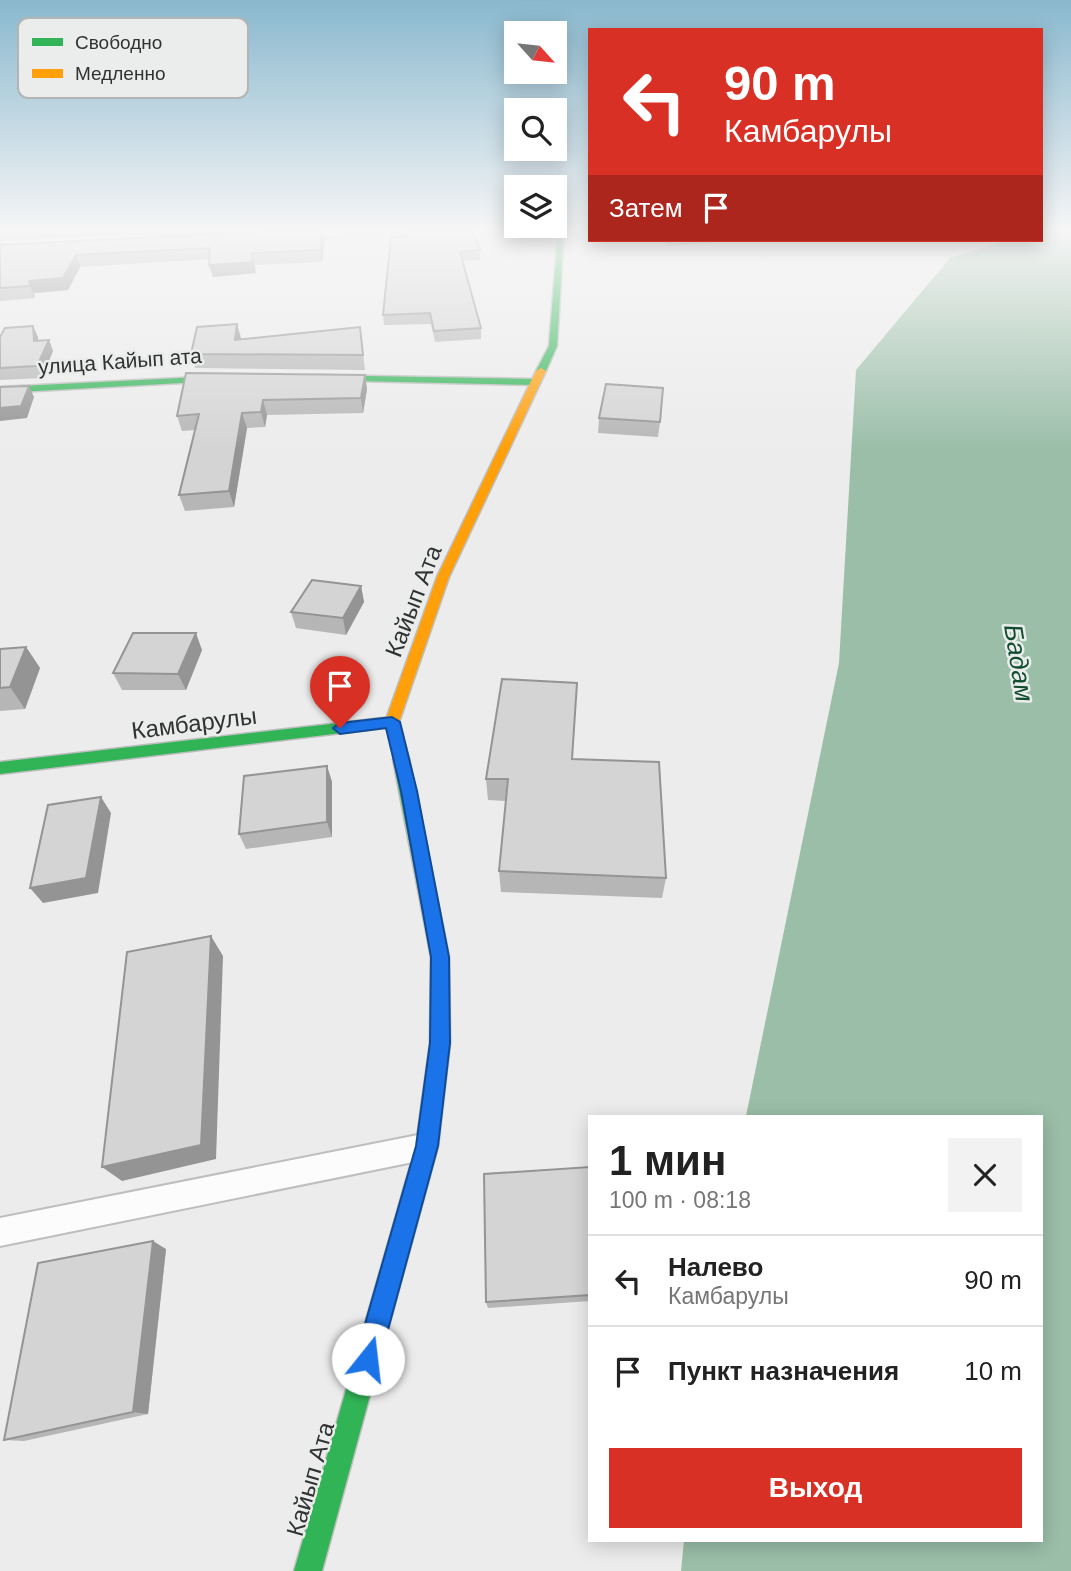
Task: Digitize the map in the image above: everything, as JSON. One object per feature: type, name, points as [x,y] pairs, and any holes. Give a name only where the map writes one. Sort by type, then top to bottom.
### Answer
[{"type":"street","name":"Кайып Ата","points":[[308,1571],[427,1146],[440,1043],[440,957],[409,791],[392,722],[443,577],[552,346],[556,304]]},
{"type":"street","name":"улица Кайып ата","points":[[0,390],[203,377],[259,377]]},
{"type":"street","points":[[300,378],[536,382]]},
{"type":"street","name":"Камбарулы","points":[[0,768],[392,722]]},
{"type":"lane","points":[[0,1232],[427,1146]]},
{"type":"water","name":"Бадам","points":[[911,304],[1071,304],[1071,1571],[681,1571],[684,1542],[1043,1542],[1043,1115],[746,1115],[839,663],[856,370]]},
{"type":"building","points":[[384,304],[474,304],[481,328],[434,331],[430,313],[383,315]]},
{"type":"building","points":[[237,324],[235,340],[360,327],[363,355],[191,354],[197,327]]},
{"type":"building","points":[[33,326],[34,341],[49,340],[37,366],[0,368],[0,337],[5,328]]},
{"type":"building","points":[[186,373],[365,375],[361,398],[263,400],[261,412],[242,413],[229,491],[179,495],[199,414],[177,416]]},
{"type":"building","points":[[606,384],[663,388],[660,422],[599,418]]},
{"type":"building","points":[[29,386],[21,406],[0,408],[0,387]]},
{"type":"building","points":[[312,580],[361,586],[343,618],[291,612]]},
{"type":"building","points":[[133,633],[196,633],[178,674],[113,673]]},
{"type":"building","points":[[26,647],[10,687],[0,688],[0,649]]},
{"type":"building","points":[[502,679],[577,683],[572,759],[659,762],[666,878],[499,871],[508,779],[486,779]]},
{"type":"building","points":[[327,766],[327,822],[239,834],[244,776]]},
{"type":"building","points":[[101,797],[86,878],[30,888],[48,805]]},
{"type":"building","points":[[211,936],[201,1145],[102,1167],[127,952]]},
{"type":"building","points":[[588,1167],[588,1295],[486,1302],[484,1174]]},
{"type":"building","points":[[153,1241],[133,1412],[4,1440],[38,1263]]},
{"type":"traffic: fast","points":[[541,371],[553,346],[556,304]]},
{"type":"traffic: fast","points":[[0,390],[236,377]]},
{"type":"traffic: fast","points":[[314,378],[536,382]]},
{"type":"traffic: fast","points":[[0,768],[392,722]]},
{"type":"traffic: fast","points":[[308,1571],[427,1146],[440,1043],[440,957],[401,759]]},
{"type":"traffic: slow","points":[[401,759],[392,722],[443,577],[541,371]]},
{"type":"route","points":[[340,728],[392,722],[409,791],[440,957],[440,1043],[427,1146],[368,1359]]}]
